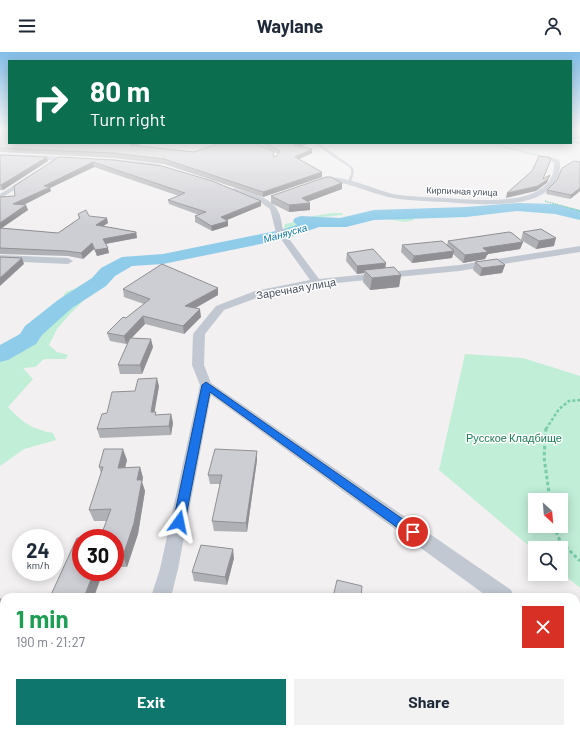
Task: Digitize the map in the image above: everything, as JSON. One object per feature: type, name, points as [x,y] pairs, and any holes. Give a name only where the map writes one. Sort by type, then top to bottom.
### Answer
[{"type":"street","points":[[46,167],[53,163]]},
{"type":"street","points":[[129,163],[164,167]]},
{"type":"street","name":"Кирпичная улица","points":[[314,183],[330,179],[349,183],[380,193],[406,197],[492,202],[542,193],[553,183],[557,163]]},
{"type":"street","points":[[0,198],[33,176]]},
{"type":"street","points":[[229,188],[264,202],[276,212],[277,225],[282,235],[316,282]]},
{"type":"street","points":[[264,202],[271,199]]},
{"type":"street","name":"Заречная улица","points":[[206,385],[198,365],[199,334],[220,308],[259,293],[316,282],[459,268],[580,249]]},
{"type":"street","points":[[0,258],[68,261]]},
{"type":"street","points":[[162,593],[171,561],[206,385],[498,593]]},
{"type":"lane","points":[[345,163],[352,169],[349,183]]},
{"type":"path","points":[[531,196],[580,211]]},
{"type":"path","points":[[549,493],[544,457],[546,427],[559,409],[569,401],[580,400]]},
{"type":"path","points":[[555,533],[564,547],[580,561]]},
{"type":"green space","points":[[513,204],[538,205],[580,212],[580,216],[512,206]]},
{"type":"green space","points":[[392,212],[410,213],[414,220],[405,222],[382,218],[381,214]]},
{"type":"green space","points":[[342,213],[343,215],[323,217],[325,219],[335,220],[309,221],[305,223],[311,224],[307,226],[287,230],[284,228],[285,224],[310,219],[313,216]]},
{"type":"green space","points":[[106,283],[85,299],[57,329],[49,345],[57,352],[68,355],[66,359],[44,359],[35,367],[23,368],[33,379],[8,407],[18,417],[33,427],[53,433],[56,440],[24,449],[0,466],[0,358],[59,302],[66,292],[85,285]]},
{"type":"green space","name":"Русское Кладбище","points":[[465,354],[523,358],[580,376],[580,588],[568,578],[568,541],[528,541],[528,545],[439,470]]},
{"type":"building","points":[[0,163],[38,163],[1,185]]},
{"type":"building","points":[[50,163],[91,163],[44,186],[50,187],[13,204],[26,205],[0,223],[0,197],[15,196],[14,186]]},
{"type":"building","points":[[95,163],[136,163],[162,166],[212,181],[261,201],[221,217],[228,221],[211,226],[195,216],[206,212],[168,200],[185,193]]},
{"type":"building","points":[[175,163],[305,163],[322,172],[263,192]]},
{"type":"building","points":[[536,163],[549,163],[543,179],[550,175],[548,179],[538,186],[507,193],[532,171]]},
{"type":"building","points":[[571,163],[580,163],[580,188],[571,195],[547,190],[557,180],[562,168]]},
{"type":"building","points":[[326,177],[331,177],[342,183],[302,198],[310,203],[289,205],[271,196]]},
{"type":"building","points":[[86,210],[89,216],[107,218],[96,225],[136,233],[103,239],[108,248],[95,250],[92,243],[81,253],[0,248],[0,228],[58,233],[80,218],[78,214]]},
{"type":"building","points":[[541,229],[556,238],[539,241],[523,232]]},
{"type":"building","points":[[509,232],[523,242],[483,248],[488,252],[465,255],[448,241]]},
{"type":"building","points":[[442,241],[454,251],[414,256],[402,245]]},
{"type":"building","points":[[373,249],[386,263],[357,266],[347,253]]},
{"type":"building","points":[[0,257],[22,258],[0,278]]},
{"type":"building","points":[[497,259],[505,265],[482,268],[475,262]]},
{"type":"building","points":[[162,264],[218,288],[185,306],[200,309],[183,326],[143,316],[124,336],[107,333],[123,317],[126,318],[150,299],[123,289]]},
{"type":"building","points":[[394,267],[401,275],[372,278],[364,270]]},
{"type":"building","points":[[130,338],[151,339],[140,365],[118,365]]},
{"type":"building","points":[[157,378],[151,412],[156,412],[155,415],[171,414],[169,426],[97,429],[102,414],[107,413],[112,392],[135,391],[138,379]]},
{"type":"building","points":[[104,449],[123,449],[118,468],[140,467],[137,480],[142,480],[134,523],[124,553],[124,529],[103,529],[111,509],[89,510],[103,467],[99,467]]},
{"type":"building","points":[[215,449],[257,451],[246,523],[212,521],[222,475],[208,475]]},
{"type":"building","points":[[201,545],[233,549],[225,577],[192,572]]},
{"type":"building","points":[[72,549],[72,581],[90,581],[86,593],[52,593],[57,581],[64,581],[64,566]]},
{"type":"building","points":[[337,580],[362,586],[361,593],[334,593]]},
{"type":"waterway","name":"Маняуска","points":[[0,355],[28,339],[33,331],[65,304],[99,282],[108,272],[128,261],[163,259],[240,244],[285,234],[312,225],[301,221],[340,223],[374,215],[466,212],[517,207],[555,209],[580,215]]},
{"type":"route","points":[[179,522],[206,385],[413,532]]}]
